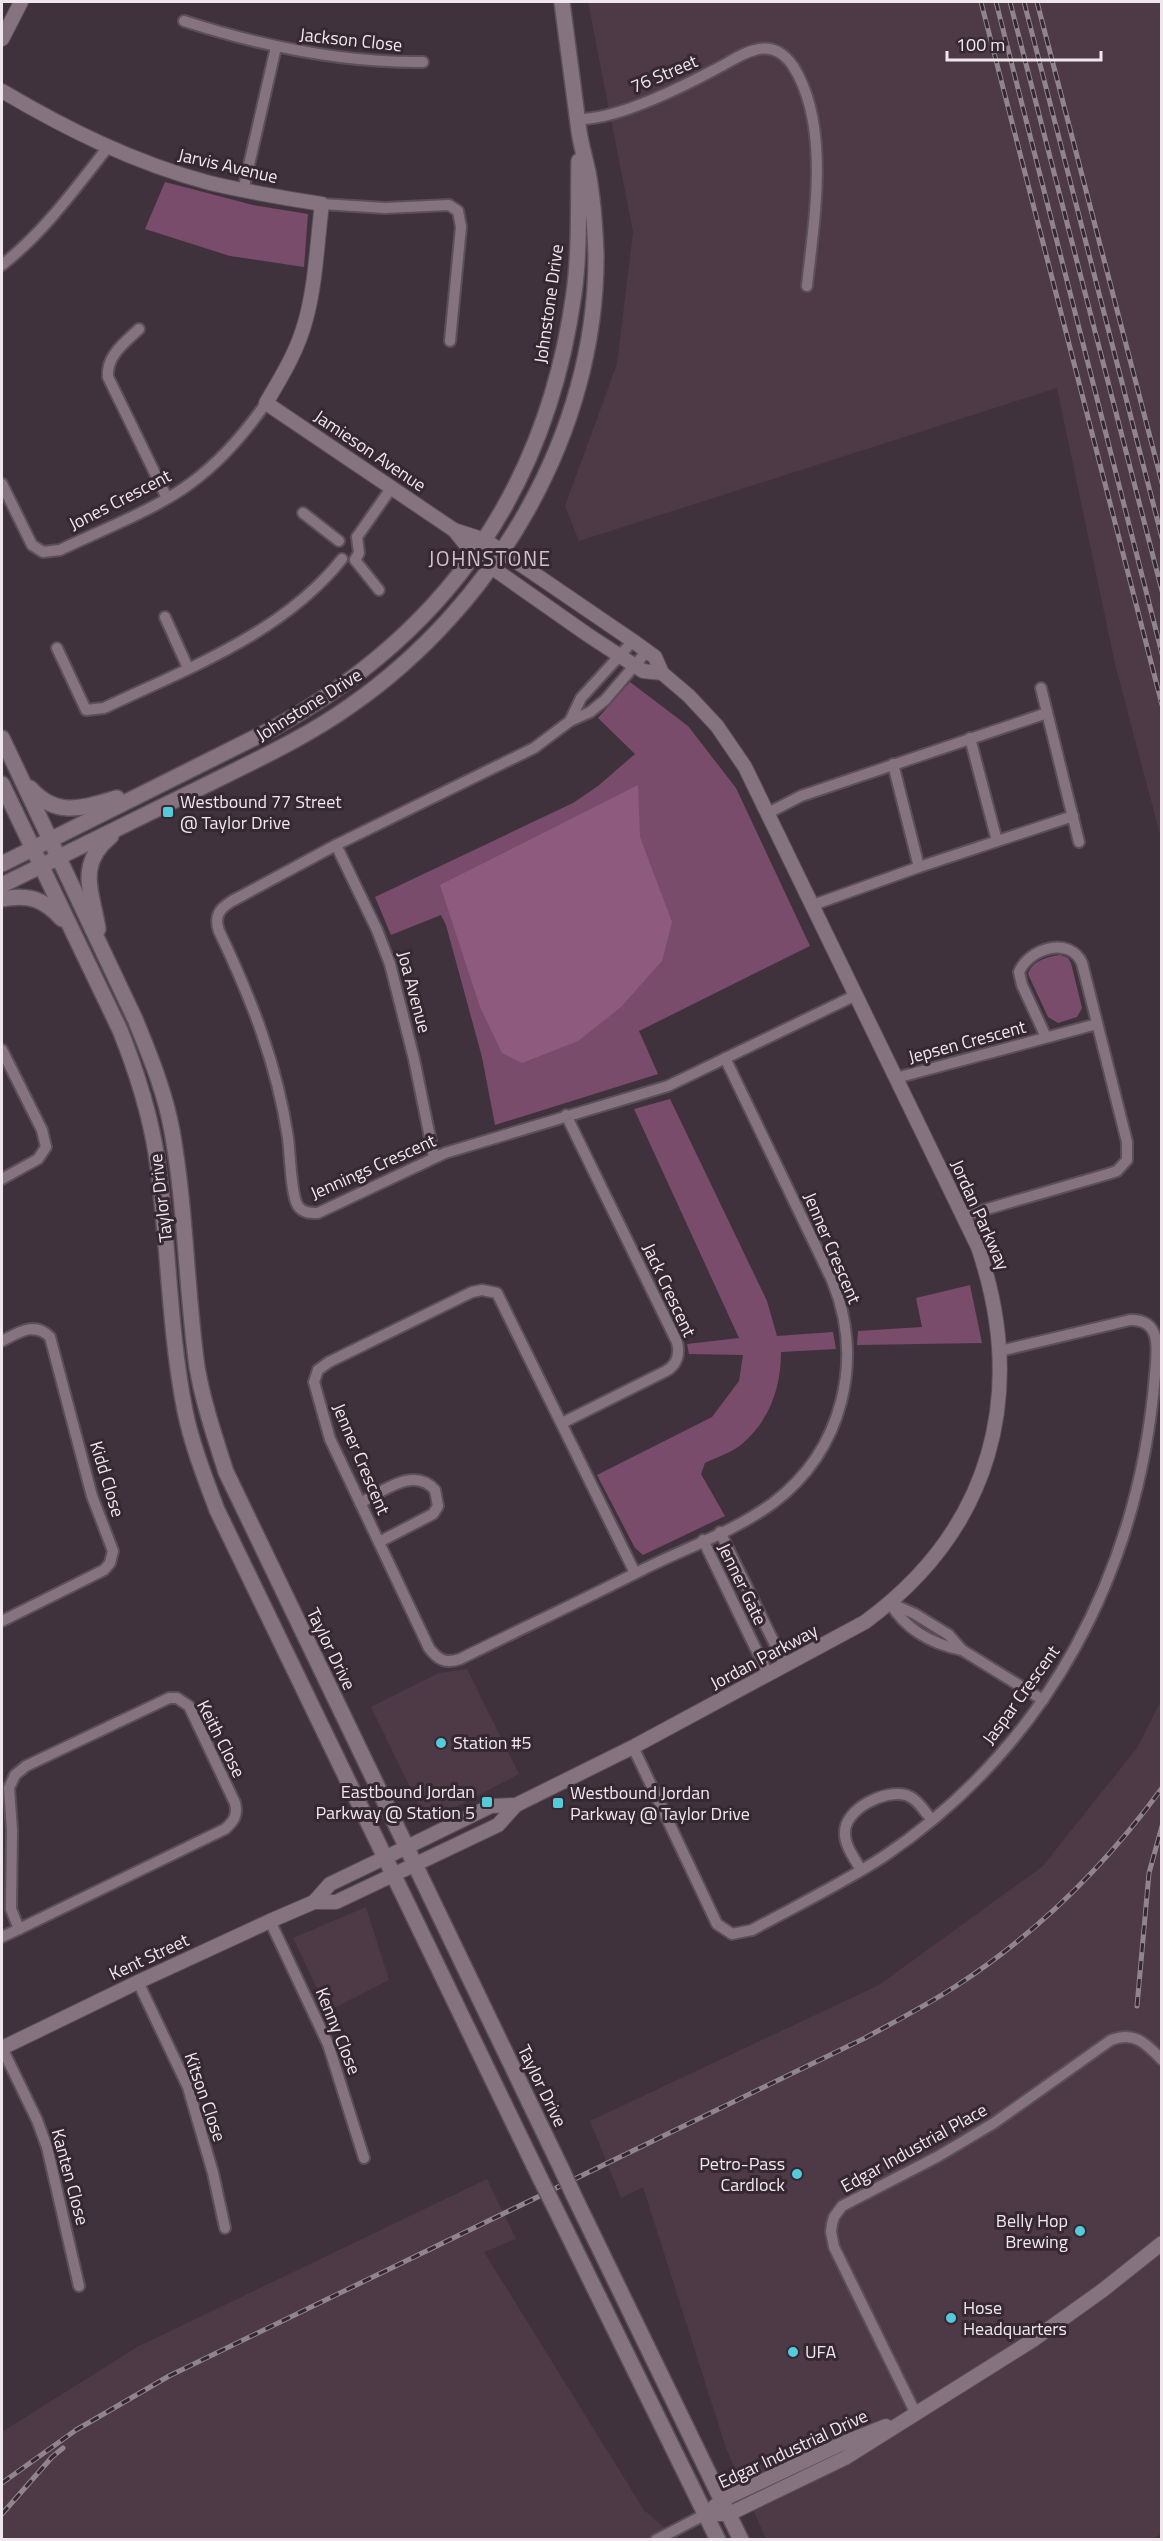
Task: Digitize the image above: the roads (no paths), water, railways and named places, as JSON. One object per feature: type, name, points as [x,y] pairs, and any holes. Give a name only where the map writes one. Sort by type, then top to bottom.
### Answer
[{"type":"main road","name":"Johnstone Drive","points":[[2,885],[290,743],[348,708],[419,650],[462,604],[502,551],[543,482],[555,453],[571,411],[589,333],[596,256],[594,216],[562,2]]},
{"type":"main road","name":"Johnstone Drive","points":[[2,864],[272,729],[335,692],[405,636],[443,595],[485,540],[505,506],[541,429],[554,392],[567,340],[575,291],[579,240],[580,134]]},
{"type":"main road","name":"Taylor Drive","points":[[2,738],[152,1060],[172,1130],[181,1190],[198,1368],[226,1472],[405,1848],[741,2540]]},
{"type":"main road","points":[[21,777],[39,799],[57,808],[81,808],[157,786]]},
{"type":"main road","name":"Taylor Drive","points":[[2,784],[120,1030],[135,1067],[156,1152],[181,1386],[201,1466],[217,1510],[718,2540]]},
{"type":"main road","points":[[101,948],[89,868],[94,854],[123,826]]},
{"type":"main road","points":[[2,899],[18,896],[42,901],[51,906],[72,930]]},
{"type":"street","points":[[2,39],[20,2]]},
{"type":"street","name":"Jackson Close","points":[[184,21],[276,47],[378,62],[423,62]]},
{"type":"street","name":"Jackson Close","points":[[243,191],[276,47]]},
{"type":"street","name":"76 Street","points":[[578,119],[592,119],[610,114],[670,91],[754,50],[772,48],[786,56],[799,76],[810,108],[816,177],[815,212],[807,286]]},
{"type":"street","name":"Jarvis Avenue","points":[[2,91],[62,126],[108,147],[165,169],[243,191],[322,204],[386,208],[449,205],[460,213],[456,293],[450,341]]},
{"type":"street","points":[[2,265],[56,213],[108,147]]},
{"type":"street","name":"Jones Crescent","points":[[2,484],[28,539],[37,549],[44,552],[60,550],[167,498],[191,483],[211,466],[234,444],[266,403],[291,361],[306,320],[315,275],[322,204]]},
{"type":"street","points":[[139,329],[113,356],[108,364],[108,377],[167,498]]},
{"type":"street","name":"Jamieson Avenue","points":[[266,403],[454,530],[474,555],[491,567]]},
{"type":"street","points":[[339,541],[338,549],[342,559],[350,562],[355,560],[359,553],[357,537],[392,487]]},
{"type":"street","points":[[303,513],[339,541]]},
{"type":"street","name":"Jamieson Avenue","points":[[454,530],[485,540],[502,551]]},
{"type":"street","points":[[339,541],[349,536],[357,537]]},
{"type":"street","name":"Jordan Parkway","points":[[394,1875],[498,1825],[516,1805],[633,1747],[847,1633],[890,1603],[916,1579],[963,1518],[976,1491],[993,1433],[998,1397],[1000,1351],[991,1284],[978,1247],[745,767],[717,726],[689,696],[662,673],[655,657],[502,551]]},
{"type":"street","points":[[57,648],[86,710],[104,708],[255,634],[325,580],[342,559]]},
{"type":"street","points":[[355,560],[379,590]]},
{"type":"street","name":"Jordan Parkway","points":[[491,567],[643,671],[662,673]]},
{"type":"street","points":[[165,617],[188,668]]},
{"type":"street","name":"Jennings Crescent","points":[[570,721],[581,698],[633,641]]},
{"type":"street","name":"Jennings Crescent","points":[[647,651],[605,700],[590,712],[570,721],[534,748],[336,845],[232,900],[220,910],[216,920],[219,931],[258,1016],[268,1051],[285,1118],[295,1201],[303,1210],[318,1213],[434,1157],[566,1115],[668,1086],[856,995]]},
{"type":"street","points":[[1041,688],[1079,842]]},
{"type":"street","points":[[768,813],[801,796],[1047,713]]},
{"type":"street","points":[[970,738],[997,841]]},
{"type":"street","points":[[893,764],[919,867]]},
{"type":"street","points":[[813,905],[1072,816]]},
{"type":"street","name":"Joa Avenue","points":[[336,845],[374,922],[390,964],[414,1059],[434,1157]]},
{"type":"street","name":"Jepsen Crescent","points":[[963,1216],[1108,1174],[1124,1165],[1128,1152],[1127,1142],[1080,958],[1070,949],[1054,948],[1030,956],[1019,972],[1022,985],[1046,1037]]},
{"type":"street","name":"Jepsen Crescent","points":[[896,1078],[1097,1024]]},
{"type":"street","points":[[2,1050],[42,1130],[46,1148],[38,1159],[2,1179]]},
{"type":"street","name":"Jenner Crescent","points":[[636,1573],[497,1293],[482,1290],[472,1292],[329,1362],[315,1375],[314,1387],[330,1439],[429,1648],[440,1660],[446,1662],[460,1659],[720,1532],[772,1503],[794,1484],[814,1460],[838,1414],[845,1388],[848,1357],[843,1314],[835,1286],[725,1059]]},
{"type":"street","name":"Jack Crescent","points":[[562,1423],[666,1371],[674,1364],[678,1353],[677,1342],[566,1115]]},
{"type":"street","name":"Jaspar Crescent","points":[[633,1747],[713,1916],[724,1930],[732,1934],[742,1934],[752,1930],[861,1870],[932,1820],[973,1783],[1005,1748],[1042,1700],[1062,1670],[1095,1609],[1130,1521],[1151,1424],[1157,1342],[1151,1326],[1142,1320],[1131,1320],[1000,1351]]},
{"type":"street","name":"Kidd Close","points":[[2,1341],[27,1329],[40,1329],[50,1338],[92,1496],[113,1551],[110,1563],[104,1570],[2,1621]]},
{"type":"street","points":[[360,1503],[409,1479],[422,1479],[435,1490],[438,1506],[433,1514],[379,1542]]},
{"type":"street","name":"Jenner Gate","points":[[720,1532],[785,1665]]},
{"type":"street","name":"Jenner Gate","points":[[703,1540],[768,1674]]},
{"type":"street","points":[[890,1603],[910,1627],[940,1646],[962,1650],[1042,1700]]},
{"type":"street","name":"Keith Close","points":[[2,1937],[19,1929],[231,1824],[237,1812],[235,1803],[189,1706],[182,1701],[169,1698],[161,1700],[26,1766],[15,1775],[9,1788],[12,1841],[11,1909],[19,1929]]},
{"type":"street","points":[[861,1870],[844,1835],[845,1825],[858,1809],[877,1799],[897,1793],[915,1799],[932,1820]]},
{"type":"street","name":"Jordan Parkway","points":[[385,1857],[491,1806],[516,1805]]},
{"type":"street","name":"Kent Street","points":[[2,2048],[138,1982],[314,1902],[330,1884],[385,1857]]},
{"type":"street","name":"Kent Street","points":[[314,1902],[336,1902],[394,1875]]},
{"type":"street","name":"Kenny Close","points":[[270,1922],[328,2044],[364,2158]]},
{"type":"street","name":"Kitson Close","points":[[138,1982],[188,2087],[213,2173],[225,2228]]},
{"type":"street","name":"Edgar Industrial Place","points":[[916,2414],[834,2247],[831,2232],[838,2211],[848,2203],[927,2162],[994,2123],[1111,2040],[1120,2037],[1136,2037],[1161,2060]]},
{"type":"street","name":"Kanten Close","points":[[2,2048],[37,2120],[47,2147],[79,2286]]},
{"type":"street","name":"Edgar Industrial Drive","points":[[706,2514],[845,2458],[1059,2322],[1161,2243]]},
{"type":"street","points":[[656,2540],[706,2514]]},
{"type":"railway","points":[[981,2],[1162,705]]},
{"type":"railway","points":[[996,2],[1162,654]]},
{"type":"railway","points":[[1010,2],[1162,591]]},
{"type":"railway","points":[[1024,2],[1162,538]]},
{"type":"railway","points":[[1037,2],[1162,483]]},
{"type":"railway","points":[[2,2483],[76,2430],[169,2376],[865,2038],[934,2000],[986,1966],[1042,1921],[1093,1871],[1162,1788]]},
{"type":"railway","points":[[1137,2006],[1149,1873],[1162,1826]]},
{"type":"railway","points":[[2,2514],[52,2457],[63,2448]]},
{"type":"place","name":"Westbound 77 Street @ Taylor Drive","points":[[168,812]]},
{"type":"place","name":"Station #5","points":[[441,1743]]},
{"type":"place","name":"Eastbound Jordan Parkway @ Station 5","points":[[487,1802]]},
{"type":"place","name":"Westbound Jordan Parkway @ Taylor Drive","points":[[558,1803]]},
{"type":"place","name":"Petro-Pass Cardlock","points":[[797,2174]]},
{"type":"place","name":"Belly Hop Brewing","points":[[1080,2231]]},
{"type":"place","name":"Hose Headquarters","points":[[951,2318]]},
{"type":"place","name":"UFA","points":[[793,2352]]},
{"type":"district","name":"JOHNSTONE","points":[[490,559]]}]
